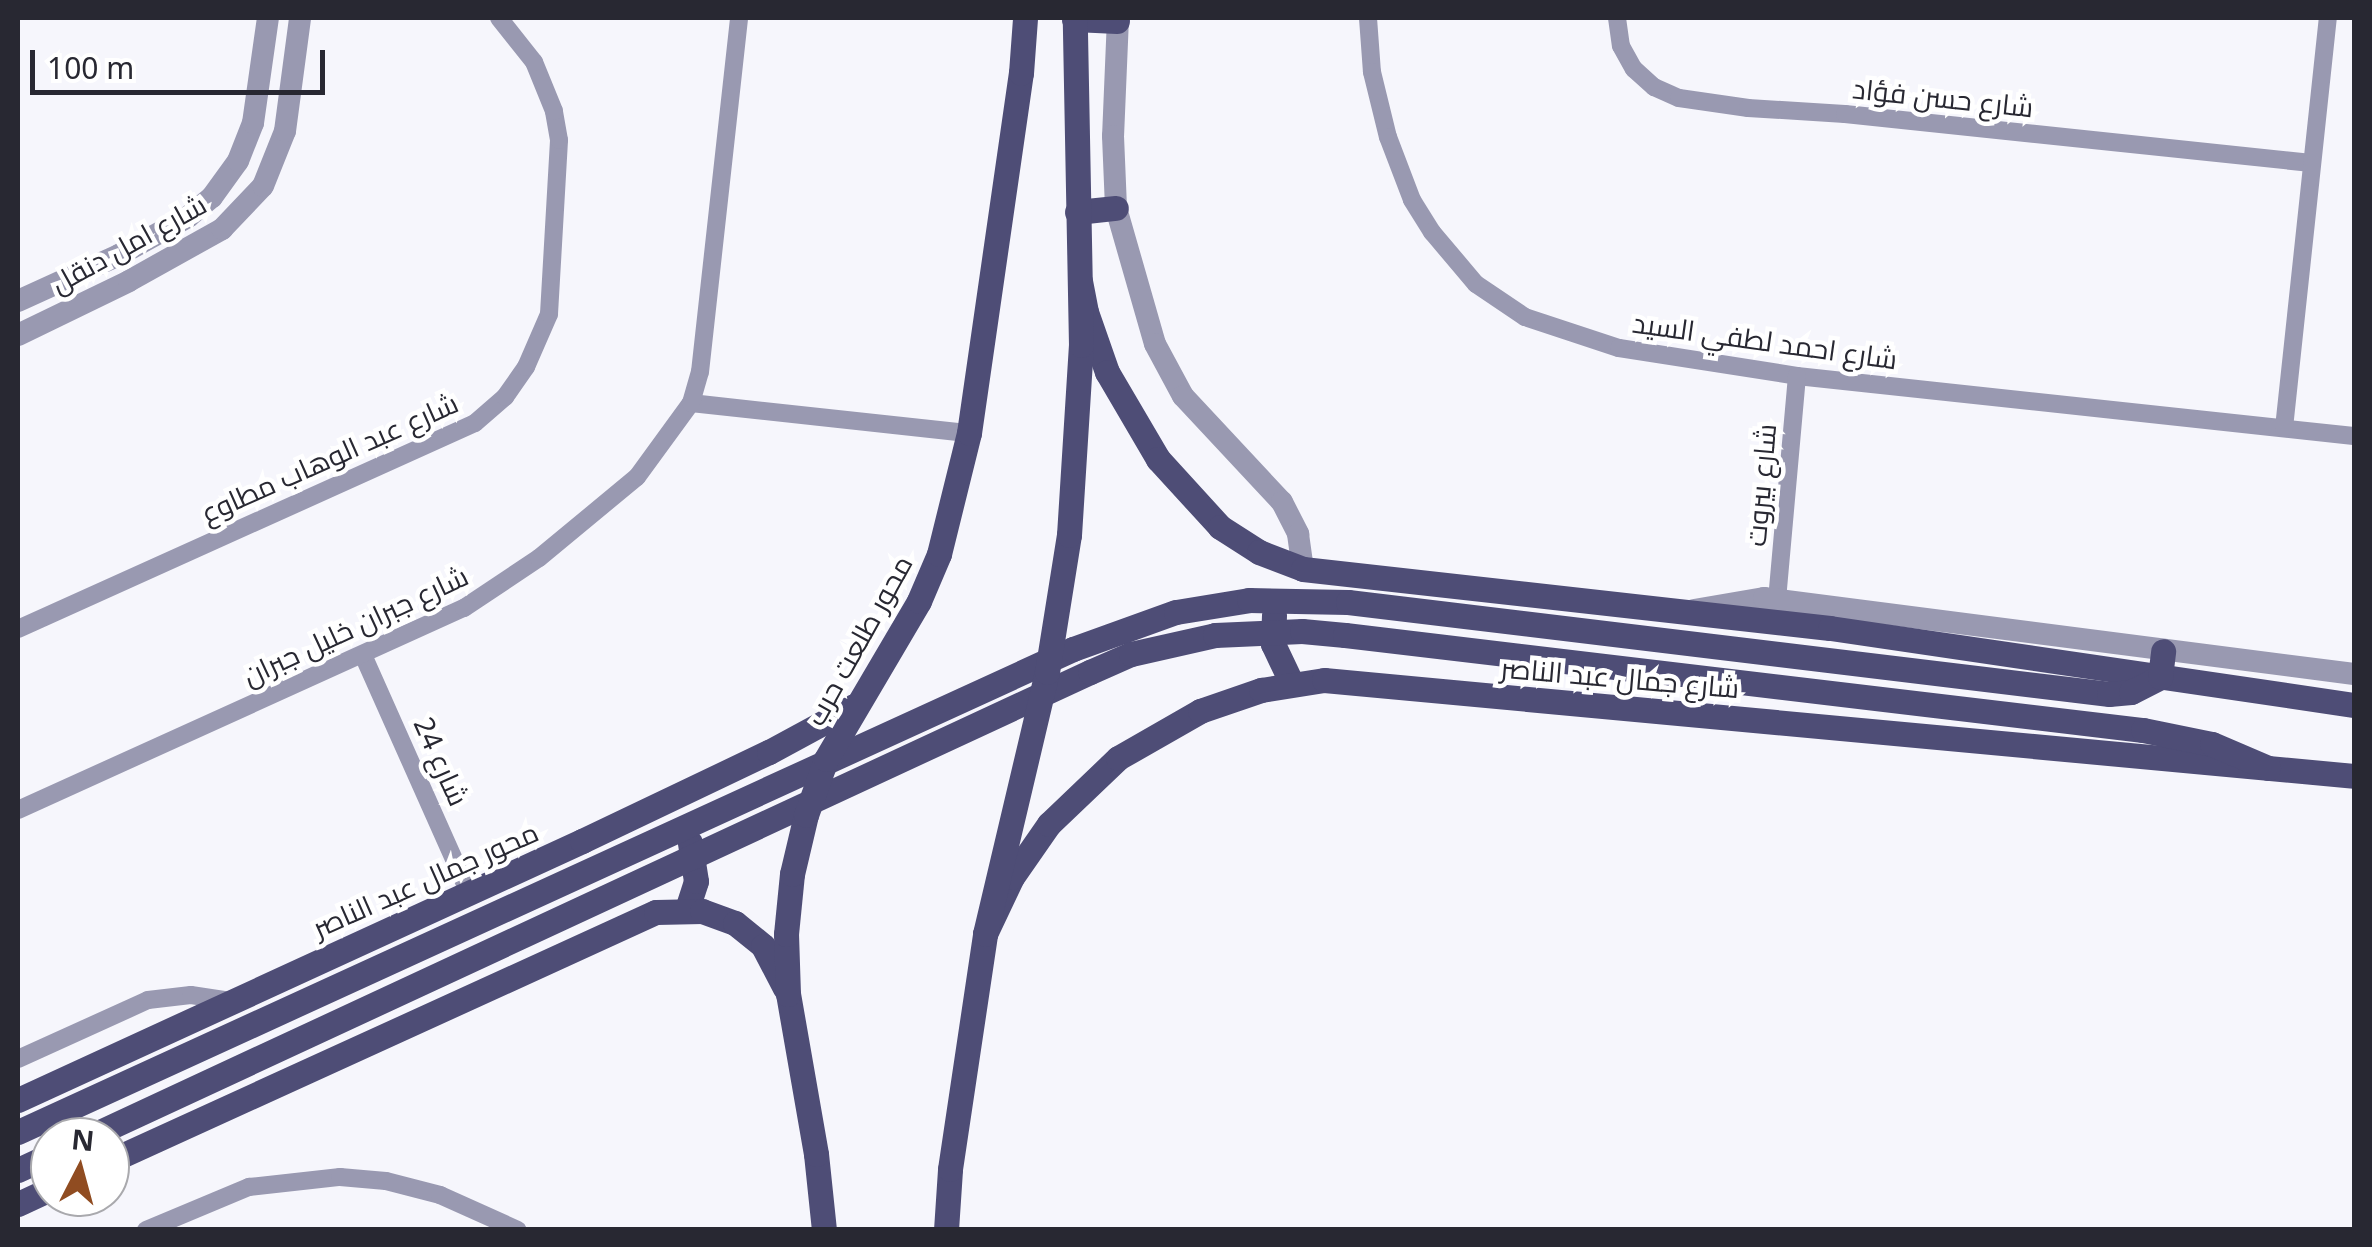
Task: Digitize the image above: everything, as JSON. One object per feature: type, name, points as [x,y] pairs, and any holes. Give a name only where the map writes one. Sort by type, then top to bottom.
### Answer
[{"type":"main road","name":"محور طلعت حرب","points":[[824,1230],[788,994],[786,934],[792,874],[806,816],[826,759],[926,585],[939,554],[969,433],[1021,74],[1025,18]]},
{"type":"main road","points":[[946,1230],[950,1169],[985,934],[1060,604],[1079,424],[1074,18],[1118,19]]},
{"type":"main road","points":[[1077,212],[1116,208]]},
{"type":"main road","points":[[1080,281],[1086,312],[1108,372],[1158,459],[1220,527],[1259,552],[1303,569],[1830,628],[2354,705]]},
{"type":"main road","points":[[1292,684],[1277,658],[1273,629],[1279,600],[1303,569]]},
{"type":"main road","points":[[18,1132],[1141,622],[1212,605],[1282,598],[2109,694],[2130,692],[2160,678]]},
{"type":"main road","points":[[130,1118],[1131,654],[1216,635],[1288,631],[2166,733],[2212,744],[2268,768]]},
{"type":"main road","points":[[2160,678],[2164,651]]},
{"type":"main road","name":"شارع جمال عبد الناصر","points":[[985,934],[1030,850],[1070,800],[1105,768],[1144,740],[1200,711],[1292,684],[1324,680],[2354,776]]},
{"type":"main road","name":"محور جمال عبد الناصر","points":[[18,1100],[657,805],[854,706]]},
{"type":"main road","points":[[657,805],[680,824],[694,851],[696,881],[686,909]]},
{"type":"main road","points":[[130,1152],[641,917],[686,909],[719,916],[763,946],[788,994]]},
{"type":"street","name":"شارع امل دنقل","points":[[18,302],[119,256],[188,218],[212,197],[238,161],[250,134],[268,18]]},
{"type":"street","name":"شارع امل دنقل","points":[[18,335],[129,282],[210,236],[263,186],[285,131],[300,18]]},
{"type":"street","name":"شارع عبد الوهاب مطاوع","points":[[18,628],[476,422],[505,397],[533,354],[549,314],[559,140],[554,111],[534,62],[499,18]]},
{"type":"street","name":"شارع جبران خليل جبران","points":[[18,810],[464,608],[539,558],[636,477],[691,402],[707,338],[738,18]]},
{"type":"street","name":"شارع احمد لطفي السيد","points":[[1368,18],[1372,72],[1398,170],[1432,232],[1476,284],[1525,318],[1618,348],[1797,376],[2354,436]]},
{"type":"street","name":"شارع حسن فؤاد","points":[[1617,18],[1621,46],[1634,69],[1654,87],[1679,98],[2311,164]]},
{"type":"street","points":[[2284,428],[2328,18]]},
{"type":"street","points":[[1118,19],[1113,136],[1116,208],[1154,344],[1183,396],[1282,502],[1298,534],[1303,569]]},
{"type":"street","name":"شارع بيروت","points":[[1777,600],[1797,376]]},
{"type":"street","points":[[691,402],[969,433]]},
{"type":"street","points":[[1686,612],[1734,601],[1777,600],[2354,674]]},
{"type":"street","name":"شارع 24","points":[[363,655],[468,891]]},
{"type":"street","points":[[18,1059],[148,1000],[190,995],[231,1001]]},
{"type":"street","points":[[146,1230],[249,1187],[340,1176],[386,1181],[440,1195],[518,1230]]}]
